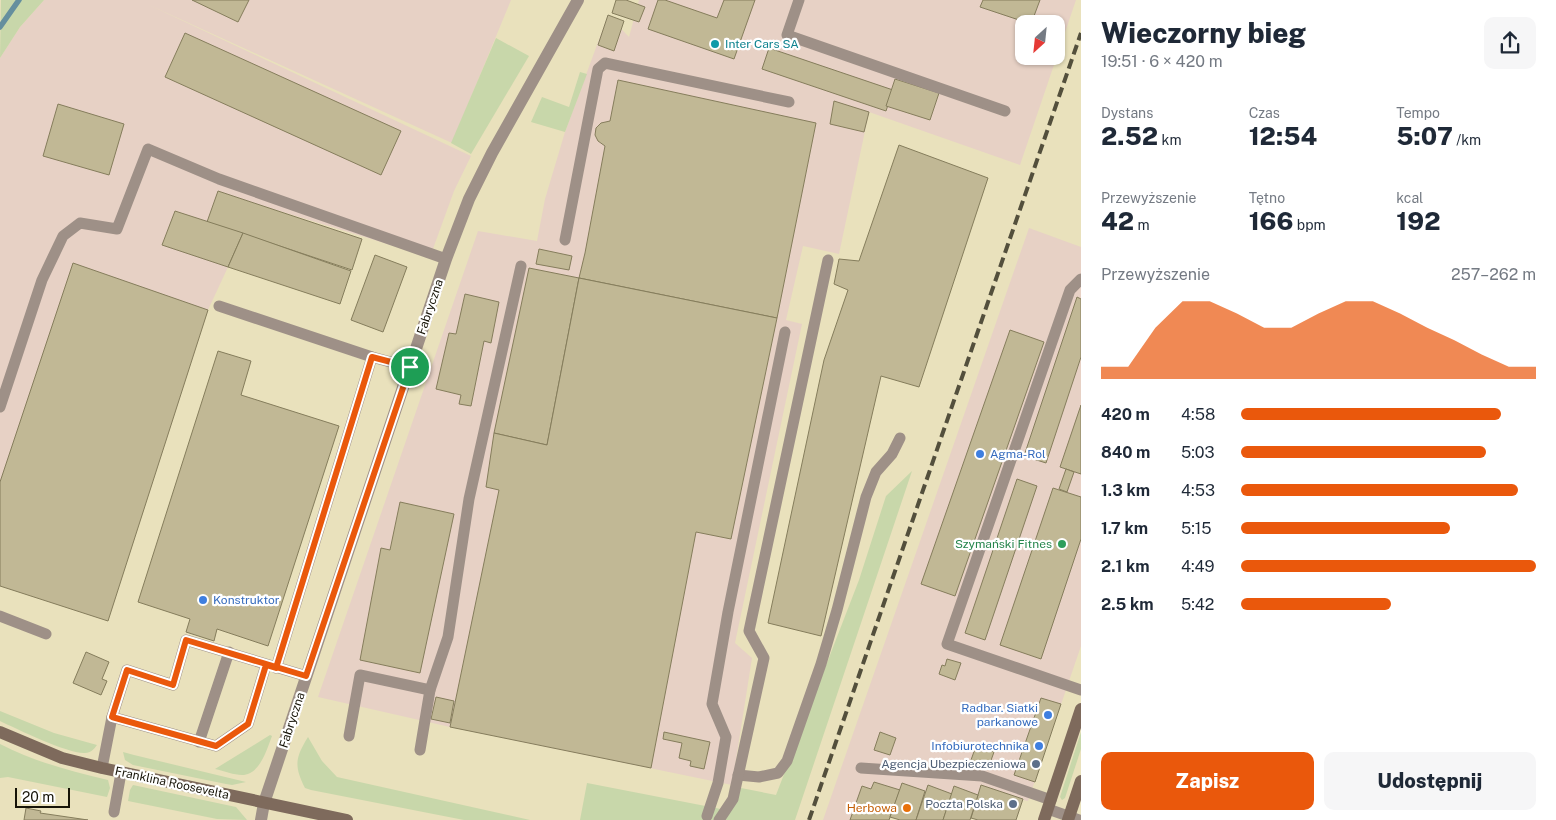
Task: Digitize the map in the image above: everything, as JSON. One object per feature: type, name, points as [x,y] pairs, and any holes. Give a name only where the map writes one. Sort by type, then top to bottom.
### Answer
[{"type":"street","name":"Fabryczna","points":[[261,820],[264,803],[306,676],[446,259],[469,199],[578,0]]},
{"type":"street","points":[[1048,810],[1081,709]]},
{"type":"street","name":"Franklina Roosevelta","points":[[0,732],[62,758],[121,773],[347,820]]},
{"type":"street","points":[[1072,819],[1081,781]]},
{"type":"lane","points":[[799,0],[787,34],[1005,111]]},
{"type":"lane","points":[[565,240],[598,69],[605,64],[789,102]]},
{"type":"lane","points":[[0,407],[42,280],[63,236],[80,223],[117,229],[148,149],[219,179],[446,259]]},
{"type":"lane","points":[[719,820],[733,799],[764,658],[749,630],[828,260]]},
{"type":"lane","points":[[420,750],[430,690],[448,637],[469,499],[521,266]]},
{"type":"lane","points":[[1081,279],[1070,290],[947,644],[1081,690]]},
{"type":"lane","points":[[219,306],[372,357],[410,367]]},
{"type":"lane","points":[[707,816],[718,782],[726,737],[712,704],[728,612],[785,332]]},
{"type":"lane","points":[[112,717],[216,746],[248,724],[271,666],[372,357]]},
{"type":"lane","points":[[738,774],[759,777],[778,773],[787,761],[821,664],[866,497],[876,472],[892,454],[900,438]]},
{"type":"lane","points":[[0,616],[46,634]]},
{"type":"lane","points":[[102,768],[112,717],[127,670],[173,685],[186,640],[306,676]]},
{"type":"lane","points":[[199,742],[229,652]]},
{"type":"lane","points":[[349,736],[360,675],[430,690]]},
{"type":"lane","points":[[861,768],[982,776],[1048,810],[1072,819]]},
{"type":"lane","points":[[114,812],[121,773]]},
{"type":"shaded area","points":[[44,0],[511,0],[452,143],[147,4],[471,156],[454,191],[430,257],[243,200],[228,267],[208,310],[108,621],[0,586],[0,58],[20,27]]},
{"type":"shaded area","points":[[639,0],[1076,0],[1065,32],[1065,15],[1015,15],[1015,65],[1054,65],[1020,165],[869,112],[839,254],[803,246],[786,320],[802,324],[735,643],[752,658],[732,785],[450,727],[318,697],[478,231],[537,241],[545,199],[565,132],[608,15],[629,37]]},
{"type":"shaded area","points":[[1029,228],[1081,247],[1081,646],[1028,801],[1023,800],[1016,820],[978,820],[971,818],[970,820],[900,820],[891,817],[889,820],[823,820]]},
{"type":"green space","points":[[1,0],[44,0],[20,27],[0,58]]},
{"type":"green space","points":[[496,38],[529,56],[471,154],[451,143]]},
{"type":"green space","points":[[580,72],[587,74],[565,132],[531,122],[542,97],[569,107]]},
{"type":"green space","points":[[912,471],[795,820],[580,820],[587,783],[726,810],[736,787],[776,795],[859,580],[886,496]]},
{"type":"green space","points":[[0,711],[54,733],[97,745],[91,752],[85,753],[67,750],[0,721]]},
{"type":"green space","points":[[1081,732],[1081,749],[1065,798],[1062,800],[1060,797]]},
{"type":"green space","points":[[270,735],[272,736],[265,754],[254,771],[242,775],[215,769]]},
{"type":"green space","points":[[308,737],[322,761],[337,777],[530,820],[464,820],[305,788],[299,774],[298,757]]},
{"type":"green space","points":[[0,744],[39,761],[108,780],[110,788],[107,797],[8,777],[0,778]]},
{"type":"green space","points":[[123,752],[246,782],[232,785],[133,765],[125,760]]},
{"type":"green space","points":[[133,785],[236,807],[247,820],[217,819],[128,801]]},
{"type":"building","points":[[192,0],[249,0],[238,22]]},
{"type":"building","points":[[616,0],[626,0],[645,7],[639,22],[612,13]]},
{"type":"building","name":"Inter Cars SA","points":[[658,0],[665,0],[717,18],[724,0],[755,0],[734,59],[648,29]]},
{"type":"building","points":[[983,0],[1040,0],[1034,15],[1015,15],[1015,19],[980,7]]},
{"type":"building","points":[[608,15],[624,21],[614,51],[598,45]]},
{"type":"building","points":[[185,33],[401,131],[381,175],[165,77]]},
{"type":"building","points":[[769,48],[893,90],[886,111],[762,69]]},
{"type":"building","points":[[895,79],[939,93],[930,120],[886,106]]},
{"type":"building","points":[[618,80],[816,123],[777,318],[579,278],[605,146],[598,141],[595,135],[596,128],[601,123],[610,121]]},
{"type":"building","points":[[834,101],[869,112],[864,132],[830,124]]},
{"type":"building","points":[[58,104],[124,124],[109,175],[43,156]]},
{"type":"building","points":[[899,145],[988,178],[919,387],[881,376],[821,636],[768,623],[824,360],[848,290],[834,284],[839,259],[859,261]]},
{"type":"building","points":[[218,191],[362,239],[352,270],[207,222]]},
{"type":"building","points":[[175,211],[243,233],[228,267],[162,245]]},
{"type":"building","points":[[243,233],[351,271],[340,304],[228,267]]},
{"type":"building","points":[[539,249],[572,256],[569,270],[536,264]]},
{"type":"building","points":[[375,255],[407,267],[383,332],[351,320]]},
{"type":"building","points":[[73,263],[208,310],[108,621],[0,586],[0,482]]},
{"type":"building","points":[[529,268],[579,278],[547,445],[494,433]]},
{"type":"building","points":[[579,278],[777,318],[731,539],[696,532],[651,768],[450,727],[499,490],[486,487],[494,433],[547,445]]},
{"type":"building","points":[[465,294],[499,302],[491,343],[484,341],[471,406],[459,404],[461,395],[436,389],[449,333],[456,334]]},
{"type":"building","points":[[1077,297],[1081,299],[1081,357],[1046,463],[1024,456]]},
{"type":"building","points":[[1010,330],[1044,342],[955,596],[921,584]]},
{"type":"building","points":[[218,351],[251,361],[241,395],[339,426],[268,646],[217,629],[214,641],[186,632],[190,619],[138,602]]},
{"type":"building","points":[[1081,405],[1081,474],[1060,467]]},
{"type":"building","points":[[1066,469],[1074,472],[1067,492],[1059,489]]},
{"type":"building","points":[[1017,479],[1037,486],[985,640],[965,633]]},
{"type":"building","points":[[1053,488],[1081,497],[1081,539],[1041,659],[1000,645]]},
{"type":"building","points":[[400,502],[454,514],[420,673],[360,660],[381,548],[390,550]]},
{"type":"building","points":[[86,652],[109,662],[102,679],[107,681],[101,695],[73,683]]},
{"type":"building","points":[[947,659],[961,663],[955,680],[939,674],[942,665],[945,666]]},
{"type":"building","points":[[436,697],[454,701],[450,723],[431,719]]},
{"type":"building","points":[[1041,698],[1061,704],[1035,782],[1014,775]]},
{"type":"building","points":[[664,732],[710,742],[704,769],[690,766],[691,761],[679,758],[682,743],[663,739]]},
{"type":"building","points":[[880,732],[896,738],[890,755],[874,750]]},
{"type":"building","points":[[976,746],[994,752],[989,766],[971,760]]},
{"type":"building","points":[[874,782],[900,790],[889,820],[850,820],[862,786],[871,789]]},
{"type":"building","points":[[902,783],[925,791],[916,820],[900,820],[890,817]]},
{"type":"building","points":[[928,785],[952,794],[943,820],[916,820]]},
{"type":"building","points":[[981,785],[1023,799],[1016,820],[978,820],[971,818]]},
{"type":"building","points":[[954,786],[978,795],[970,820],[943,820]]},
{"type":"building","points":[[26,808],[41,811],[40,813],[88,820],[24,820]]},
{"type":"waterway","points":[[0,27],[19,0]]},
{"type":"railway","points":[[809,820],[1081,33]]},
{"type":"place","name":"Inter Cars SA","points":[[715,44]]},
{"type":"place","name":"Agma-Rol","points":[[980,454]]},
{"type":"place","name":"Szymański Fitnes","points":[[1062,544]]},
{"type":"place","name":"Konstruktor","points":[[203,600]]},
{"type":"place","name":"Radbar. Siatki parkanowe","points":[[1048,715]]},
{"type":"place","name":"Infobiurotechnika","points":[[1039,746]]},
{"type":"place","name":"Agencja Ubezpieczeniowa","points":[[1036,764]]},
{"type":"place","name":"Poczta Polska","points":[[1013,804]]},
{"type":"place","name":"Herbowa","points":[[907,808]]},
{"type":"route","points":[[410,367],[306,676],[276,668],[186,640],[173,685],[127,670],[112,717],[216,746],[248,724],[266,665],[276,668],[372,357],[410,367]]}]
